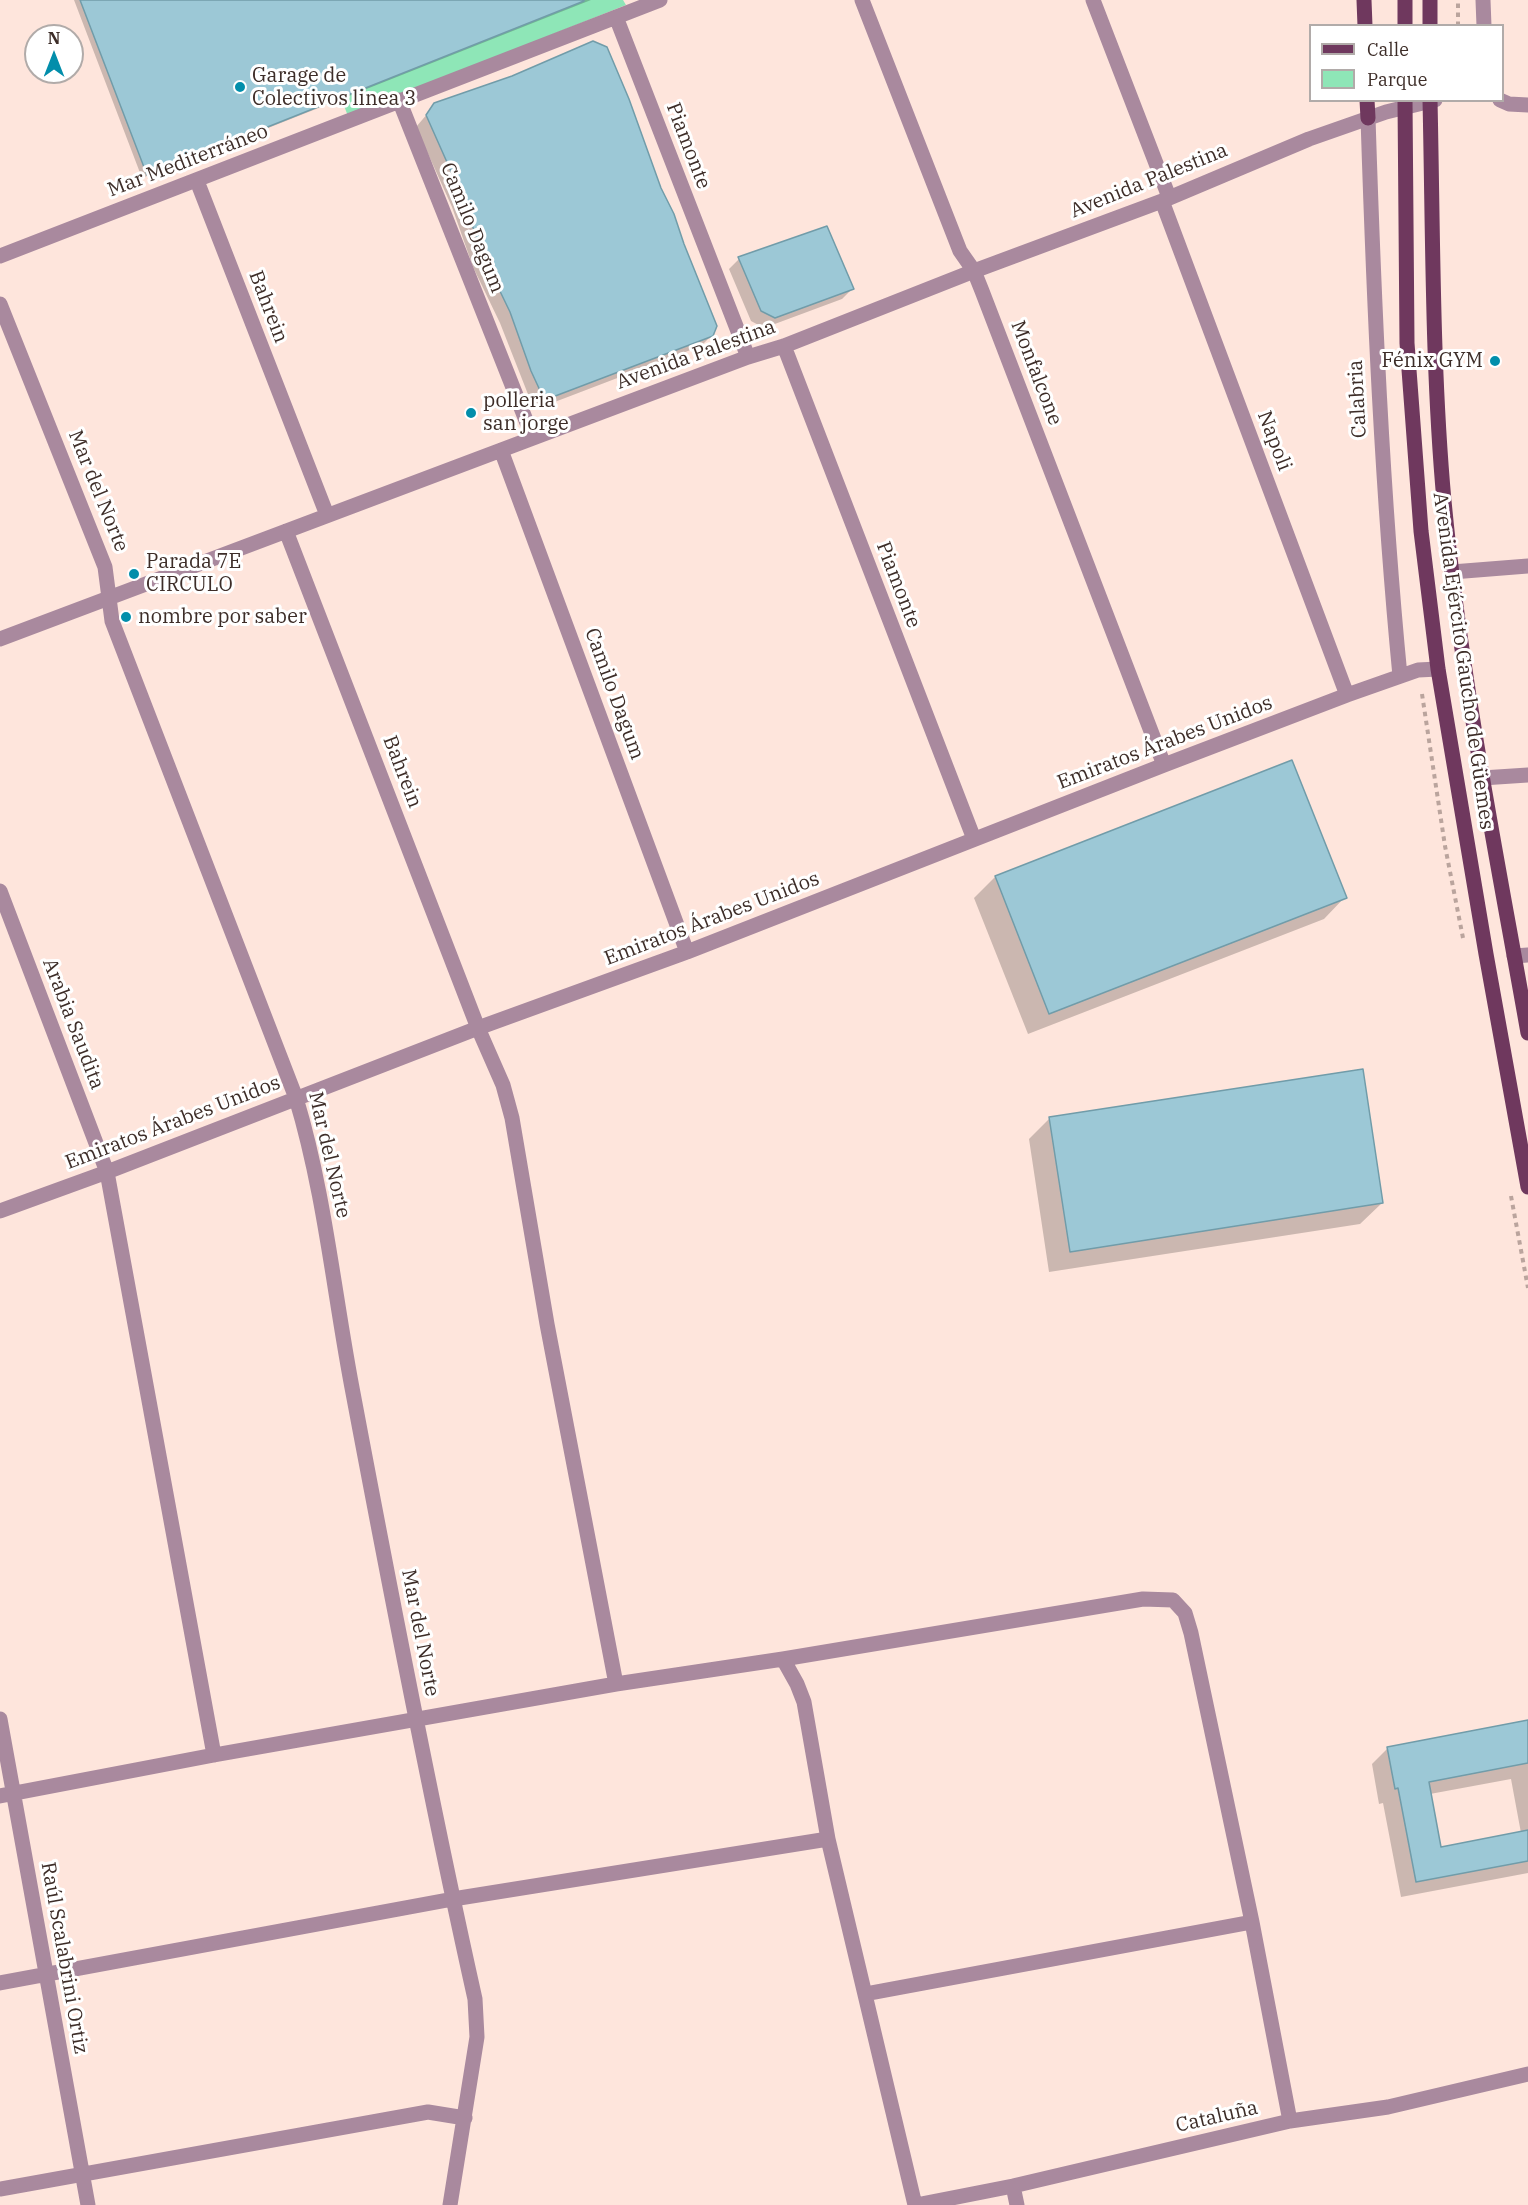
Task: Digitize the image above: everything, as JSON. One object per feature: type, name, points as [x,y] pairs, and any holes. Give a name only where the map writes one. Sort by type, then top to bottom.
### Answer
[{"type":"main road","points":[[1405,0],[1405,24]]},
{"type":"main road","points":[[1430,0],[1430,24]]},
{"type":"main road","points":[[1361,3],[1365,24]]},
{"type":"main road","points":[[1367,102],[1368,118]]},
{"type":"main road","name":"Avenida Ejército Gaucho de Güemes","points":[[1430,102],[1437,401],[1452,572],[1482,778],[1521,955],[1528,1033]]},
{"type":"main road","name":"Avenida Ejército Gaucho de Güemes","points":[[1405,104],[1408,354],[1421,531],[1438,669],[1528,1187]]},
{"type":"street","name":"Mar Mediterráneo","points":[[0,256],[660,0]]},
{"type":"street","name":"Monfalcone","points":[[862,0],[960,251],[974,271],[1164,765]]},
{"type":"street","name":"Napoli","points":[[1093,0],[1347,695]]},
{"type":"street","points":[[1483,0],[1484,24]]},
{"type":"street","name":"Piamonte","points":[[616,17],[748,357]]},
{"type":"street","name":"Camilo Dagum","points":[[399,100],[533,438]]},
{"type":"street","name":"Avenida Palestina","points":[[0,639],[748,357],[784,346],[1165,199],[1309,139],[1405,104],[1422,102]]},
{"type":"street","points":[[1504,102],[1528,105]]},
{"type":"street","name":"Calabria","points":[[1368,118],[1374,311],[1383,482],[1400,676]]},
{"type":"street","name":"Bahrein","points":[[197,181],[327,515]]},
{"type":"street","name":"Mar del Norte","points":[[0,304],[105,567],[112,621],[296,1098],[308,1138],[347,1365],[415,1721],[476,1999],[477,2037],[450,2205]]},
{"type":"street","name":"Piamonte","points":[[784,346],[974,839]]},
{"type":"street","name":"Camilo Dagum","points":[[501,450],[687,952]]},
{"type":"street","name":"Bahrein","points":[[286,531],[478,1028],[504,1085],[616,1684]]},
{"type":"street","points":[[1452,572],[1528,566]]},
{"type":"street","name":"Emiratos Árabes Unidos","points":[[0,1211],[107,1172],[478,1028],[687,952],[1347,695],[1418,670],[1438,669]]},
{"type":"street","points":[[1482,778],[1528,775]]},
{"type":"street","name":"Arabia Saudita","points":[[0,891],[107,1172],[214,1755]]},
{"type":"street","points":[[7,1795],[214,1755],[616,1684],[783,1659],[1143,1599],[1173,1600],[1185,1613],[1191,1633],[1252,1922],[1290,2121]]},
{"type":"street","points":[[783,1659],[804,1702],[828,1839],[916,2205]]},
{"type":"street","name":"Raúl Scalabrini Ortiz","points":[[0,1719],[7,1795],[46,1976],[88,2205]]},
{"type":"street","points":[[0,1983],[453,1899],[828,1839]]},
{"type":"street","points":[[865,1994],[1252,1922]]},
{"type":"street","name":"Cataluña","points":[[916,2205],[1013,2186],[1290,2121],[1388,2107],[1528,2074]]},
{"type":"street","points":[[0,2189],[83,2176],[428,2112],[465,2118]]},
{"type":"street","points":[[1013,2186],[1017,2205]]},
{"type":"path","points":[[1458,0],[1458,24]]},
{"type":"green space","points":[[302,0],[623,0],[626,5],[348,116]]},
{"type":"building","name":"Garage de Colectivos linea 3","points":[[80,0],[584,0],[584,1],[147,175]]},
{"type":"building","points":[[593,41],[607,47],[717,326],[713,336],[550,398],[543,397],[531,371],[510,312],[483,256],[462,196],[426,115],[434,103],[512,76]]},
{"type":"building","points":[[827,226],[854,289],[775,318],[761,311],[738,257]]},
{"type":"building","points":[[1292,760],[1347,898],[1049,1014],[995,876]]},
{"type":"building","points":[[1363,1069],[1383,1203],[1070,1252],[1049,1117]]},
{"type":"building","points":[[1528,1720],[1528,1763],[1429,1782],[1441,1847],[1528,1830],[1528,1861],[1416,1882],[1398,1788],[1395,1789],[1387,1747]]},
{"type":"place","name":"Garage de Colectivos linea 3","points":[[240,87]]},
{"type":"place","name":"Fénix GYM","points":[[1495,361]]},
{"type":"place","name":"polleria san jorge","points":[[471,413]]},
{"type":"place","name":"Parada 7E CIRCULO","points":[[134,574]]},
{"type":"place","name":"nombre por saber","points":[[126,617]]}]
